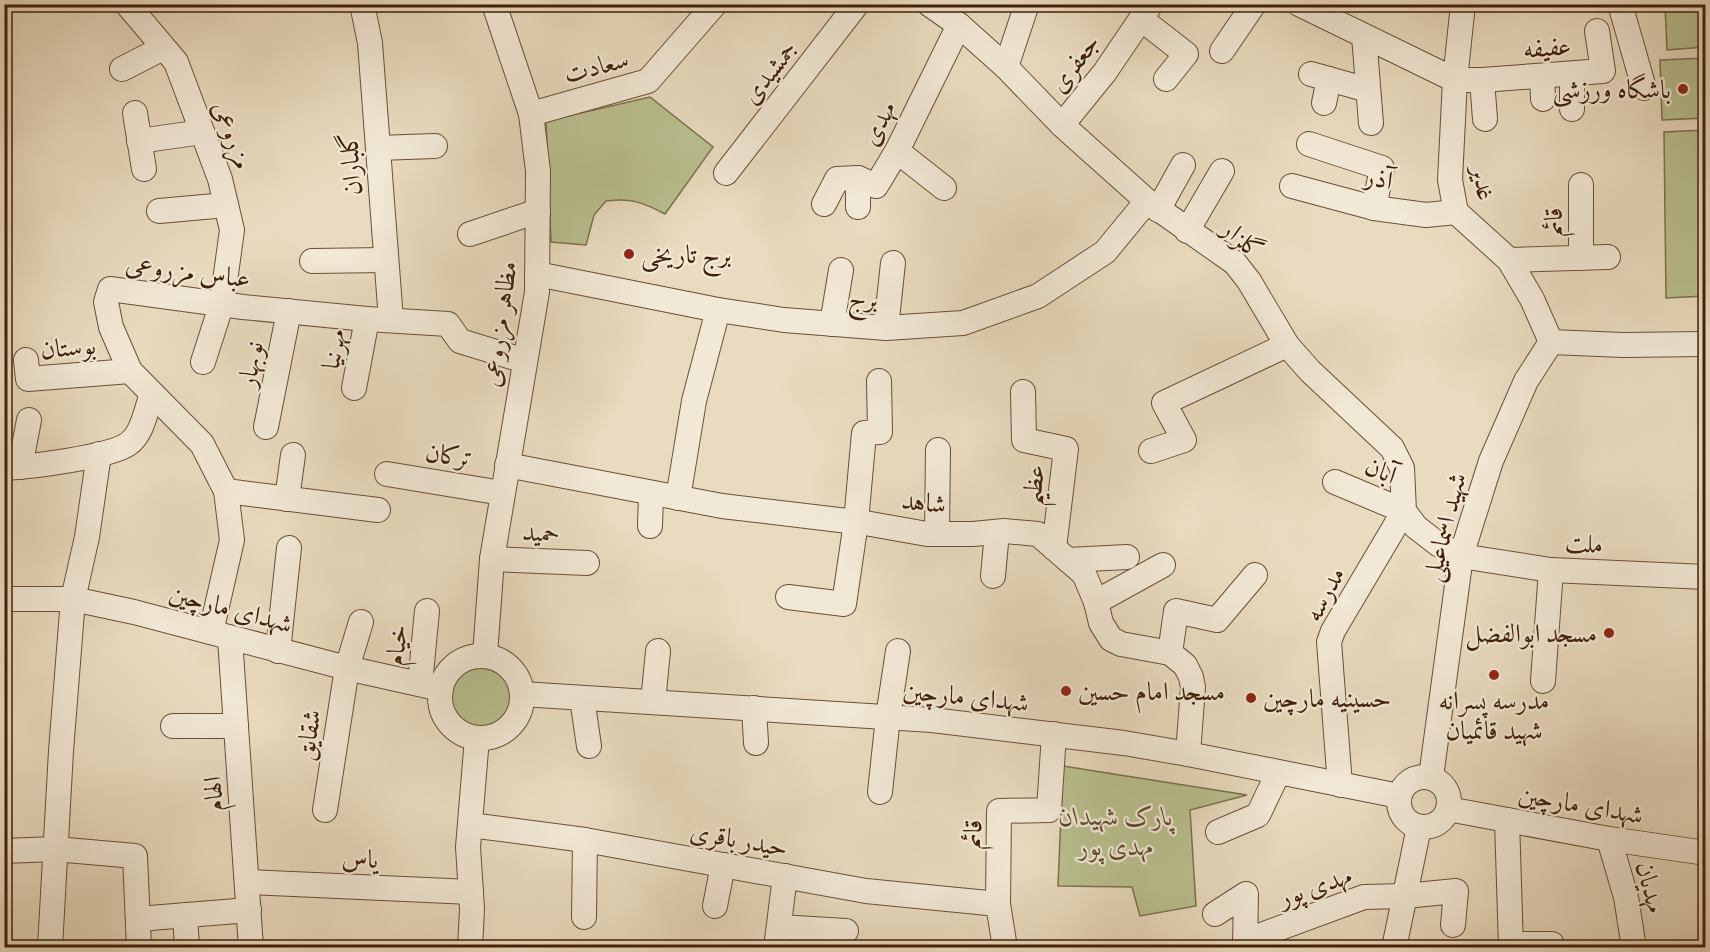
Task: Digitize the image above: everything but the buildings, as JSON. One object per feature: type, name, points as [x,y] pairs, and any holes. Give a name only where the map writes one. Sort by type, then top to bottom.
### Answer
[{"type":"street","name":"مزروعی","points":[[127,4],[176,62],[220,179],[232,230],[222,303],[203,362]]},
{"type":"street","name":"گلباران","points":[[362,4],[370,43],[392,320]]},
{"type":"street","name":"مظاهر مزروعی","points":[[485,655],[492,559],[537,292],[538,171],[531,114],[494,4]]},
{"type":"street","name":"سعادت","points":[[531,114],[648,81],[715,4]]},
{"type":"street","name":"جمشیدی","points":[[726,173],[856,4]]},
{"type":"street","name":"گلزار","points":[[929,4],[959,25],[1006,67],[1062,125],[1152,206],[1235,264],[1249,281],[1287,345],[1310,371],[1392,448],[1402,468],[1404,511]]},
{"type":"street","points":[[1006,67],[1027,4]]},
{"type":"street","points":[[1222,51],[1254,4]]},
{"type":"street","points":[[1299,4],[1455,80]]},
{"type":"street","name":"غدیر","points":[[1463,4],[1455,80],[1450,180],[1456,212],[1509,260],[1532,299],[1551,342]]},
{"type":"street","points":[[1620,4],[1644,87]]},
{"type":"street","points":[[1146,11],[1186,54],[1166,79]]},
{"type":"street","name":"جعفری","points":[[1062,125],[1105,72],[1146,11]]},
{"type":"street","name":"مهدی","points":[[824,204],[837,179],[858,178],[876,186],[897,151],[959,25]]},
{"type":"street","name":"عفیفه","points":[[1455,80],[1482,80],[1543,87],[1572,74],[1603,71],[1597,31]]},
{"type":"street","points":[[1364,36],[1371,123]]},
{"type":"street","points":[[122,69],[164,48]]},
{"type":"street","points":[[1572,74],[1572,109]]},
{"type":"street","points":[[1324,104],[1320,76],[1368,90]]},
{"type":"street","points":[[1482,80],[1485,119]]},
{"type":"street","points":[[135,113],[144,169]]},
{"type":"street","points":[[140,141],[202,132]]},
{"type":"street","points":[[1309,144],[1382,168],[1374,208]]},
{"type":"street","points":[[378,148],[435,146]]},
{"type":"street","points":[[897,151],[944,188]]},
{"type":"street","name":"برج","points":[[537,274],[718,310],[784,320],[886,328],[963,323],[1038,296],[1105,252],[1152,206],[1183,165]]},
{"type":"street","points":[[1187,231],[1222,171]]},
{"type":"street","points":[[858,178],[858,207]]},
{"type":"street","name":"قائم","points":[[1581,185],[1581,258]]},
{"type":"street","name":"آذر","points":[[1292,186],[1374,208],[1426,215],[1456,212]]},
{"type":"street","points":[[159,211],[226,205]]},
{"type":"street","points":[[470,234],[538,211]]},
{"type":"street","name":"قائم","points":[[1509,260],[1608,257]]},
{"type":"street","points":[[312,261],[387,260]]},
{"type":"street","points":[[886,328],[894,262]]},
{"type":"street","points":[[832,324],[841,270]]},
{"type":"street","name":"عباس مزروعی","points":[[220,635],[232,540],[226,491],[201,444],[169,408],[130,371],[111,327],[106,303],[110,289],[289,312],[448,324],[460,341],[525,360]]},
{"type":"street","points":[[678,498],[694,401],[718,310]]},
{"type":"street","name":"نوبهار","points":[[266,427],[289,312]]},
{"type":"street","name":"مهرنیا","points":[[354,388],[367,319]]},
{"type":"street","points":[[1551,342],[1623,345],[1706,344]]},
{"type":"street","name":"شهید اسماعیلی","points":[[1431,777],[1461,556],[1491,461],[1526,381],[1551,342]]},
{"type":"street","points":[[1151,451],[1184,440],[1164,403],[1287,345]]},
{"type":"street","name":"بوستان","points":[[26,360],[28,379],[130,371]]},
{"type":"street","points":[[788,597],[844,603],[856,522],[864,433],[880,432],[879,381]]},
{"type":"street","name":"عظیم","points":[[1023,392],[1024,440],[1066,449],[1061,554]]},
{"type":"street","points":[[28,420],[12,468],[99,454],[128,444],[139,430],[152,394]]},
{"type":"street","points":[[936,534],[938,450]]},
{"type":"street","points":[[50,948],[73,599],[87,537],[99,454]]},
{"type":"street","points":[[287,498],[293,455]]},
{"type":"street","name":"شاهد","points":[[507,465],[722,506],[936,534],[997,532],[1038,534],[1084,574],[1096,602],[1101,623],[1111,639],[1121,644],[1170,653]]},
{"type":"street","name":"ترکان","points":[[387,474],[502,493]]},
{"type":"street","name":"آبان","points":[[1335,482],[1404,511]]},
{"type":"street","points":[[226,491],[378,510]]},
{"type":"street","points":[[650,526],[651,493]]},
{"type":"street","points":[[1404,511],[1416,527],[1438,544],[1461,556]]},
{"type":"street","name":"مدرسه","points":[[1340,784],[1329,642],[1333,631],[1404,511]]},
{"type":"street","points":[[993,576],[997,532]]},
{"type":"street","points":[[278,651],[289,548]]},
{"type":"street","points":[[1061,554],[1127,557]]},
{"type":"street","name":"ملت","points":[[1461,556],[1551,570],[1706,577]]},
{"type":"street","name":"حمید","points":[[492,559],[587,563]]},
{"type":"street","points":[[1096,602],[1163,565]]},
{"type":"street","points":[[1543,681],[1551,570]]},
{"type":"street","points":[[1188,753],[1192,687],[1191,677],[1185,665],[1170,653],[1176,611],[1217,620],[1255,575]]},
{"type":"street","name":"شهدای مارچین","points":[[4,599],[73,599],[134,612],[347,668],[431,686]]},
{"type":"street","name":"خیام","points":[[428,611],[431,686]]},
{"type":"street","name":"شقایق","points":[[325,810],[347,668],[361,621]]},
{"type":"street","name":"الهام","points":[[220,635],[237,726],[251,948]]},
{"type":"street","points":[[653,702],[658,651]]},
{"type":"street","points":[[880,792],[898,651]]},
{"type":"street","points":[[485,655],[496,658],[514,672],[520,683],[521,706],[510,726],[489,737],[477,738],[464,734],[449,721],[431,686],[445,677],[461,660],[485,655]]},
{"type":"street","name":"شهدای مارچین","points":[[522,694],[932,720],[1054,734],[1188,753],[1399,796]]},
{"type":"street","points":[[582,698],[589,746]]},
{"type":"street","points":[[754,708],[756,743]]},
{"type":"street","points":[[173,726],[237,726]]},
{"type":"street","name":"قائم","points":[[1005,948],[998,904],[999,811],[1049,810],[1054,734]]},
{"type":"street","points":[[470,948],[471,892],[468,847],[477,738]]},
{"type":"street","points":[[1218,832],[1258,815],[1278,773]]},
{"type":"street","points":[[1431,777],[1438,781],[1448,793],[1448,809],[1440,821],[1434,825],[1419,827],[1411,824],[1400,812],[1399,796],[1401,788],[1407,782],[1414,778],[1431,777]]},
{"type":"street","name":"شهدای مارچین","points":[[1448,809],[1609,839],[1706,853]]},
{"type":"street","points":[[1507,820],[1511,946],[1552,944],[1553,948]]},
{"type":"street","name":"حیدر باقری","points":[[470,825],[585,840],[866,891],[998,904]]},
{"type":"street","points":[[1394,948],[1419,827]]},
{"type":"street","name":"مهدیان","points":[[1609,839],[1626,897],[1634,948]]},
{"type":"street","points":[[584,917],[585,840]]},
{"type":"street","points":[[4,851],[55,849],[135,856],[139,948]]},
{"type":"street","points":[[715,906],[723,865]]},
{"type":"street","points":[[785,876],[777,937],[846,931]]},
{"type":"street","name":"یاس","points":[[247,882],[471,892]]},
{"type":"street","name":"مهدی پور","points":[[1245,944],[1364,897],[1456,891],[1453,925]]},
{"type":"street","points":[[1215,914],[1246,894],[1245,944]]},
{"type":"street","points":[[138,919],[249,910]]},
{"type":"street","points":[[185,915],[187,948]]},
{"type":"green space","points":[[1665,5],[1705,5],[1705,47],[1667,50]]},
{"type":"green space","name":"باشگاه ورزشی","points":[[1705,58],[1705,118],[1662,120],[1660,60]]},
{"type":"green space","points":[[650,97],[713,147],[665,214],[637,202],[606,201],[594,215],[586,245],[551,242],[546,121]]},
{"type":"green space","points":[[1705,130],[1705,296],[1666,298],[1664,132]]},
{"type":"green space","points":[[481,668],[498,673],[506,681],[511,698],[506,715],[498,723],[481,728],[464,723],[456,715],[451,698],[456,681],[464,673]]},
{"type":"green space","name":"پارک شهیدان مهدی پور","points":[[1063,766],[1247,795],[1190,810],[1196,906],[1140,916],[1132,887],[1058,886]]},
{"type":"place","name":"باشگاه ورزشی","points":[[1683,89]]},
{"type":"place","name":"برج تاریخی","points":[[629,254]]},
{"type":"place","name":"مسجد ابوالفضل","points":[[1609,633]]},
{"type":"place","name":"مدرسه پسرانه شهید قائمیان","points":[[1494,675]]},
{"type":"place","name":"مسجد امام حسین","points":[[1066,691]]},
{"type":"place","name":"حسینیه مارچین","points":[[1251,698]]}]
